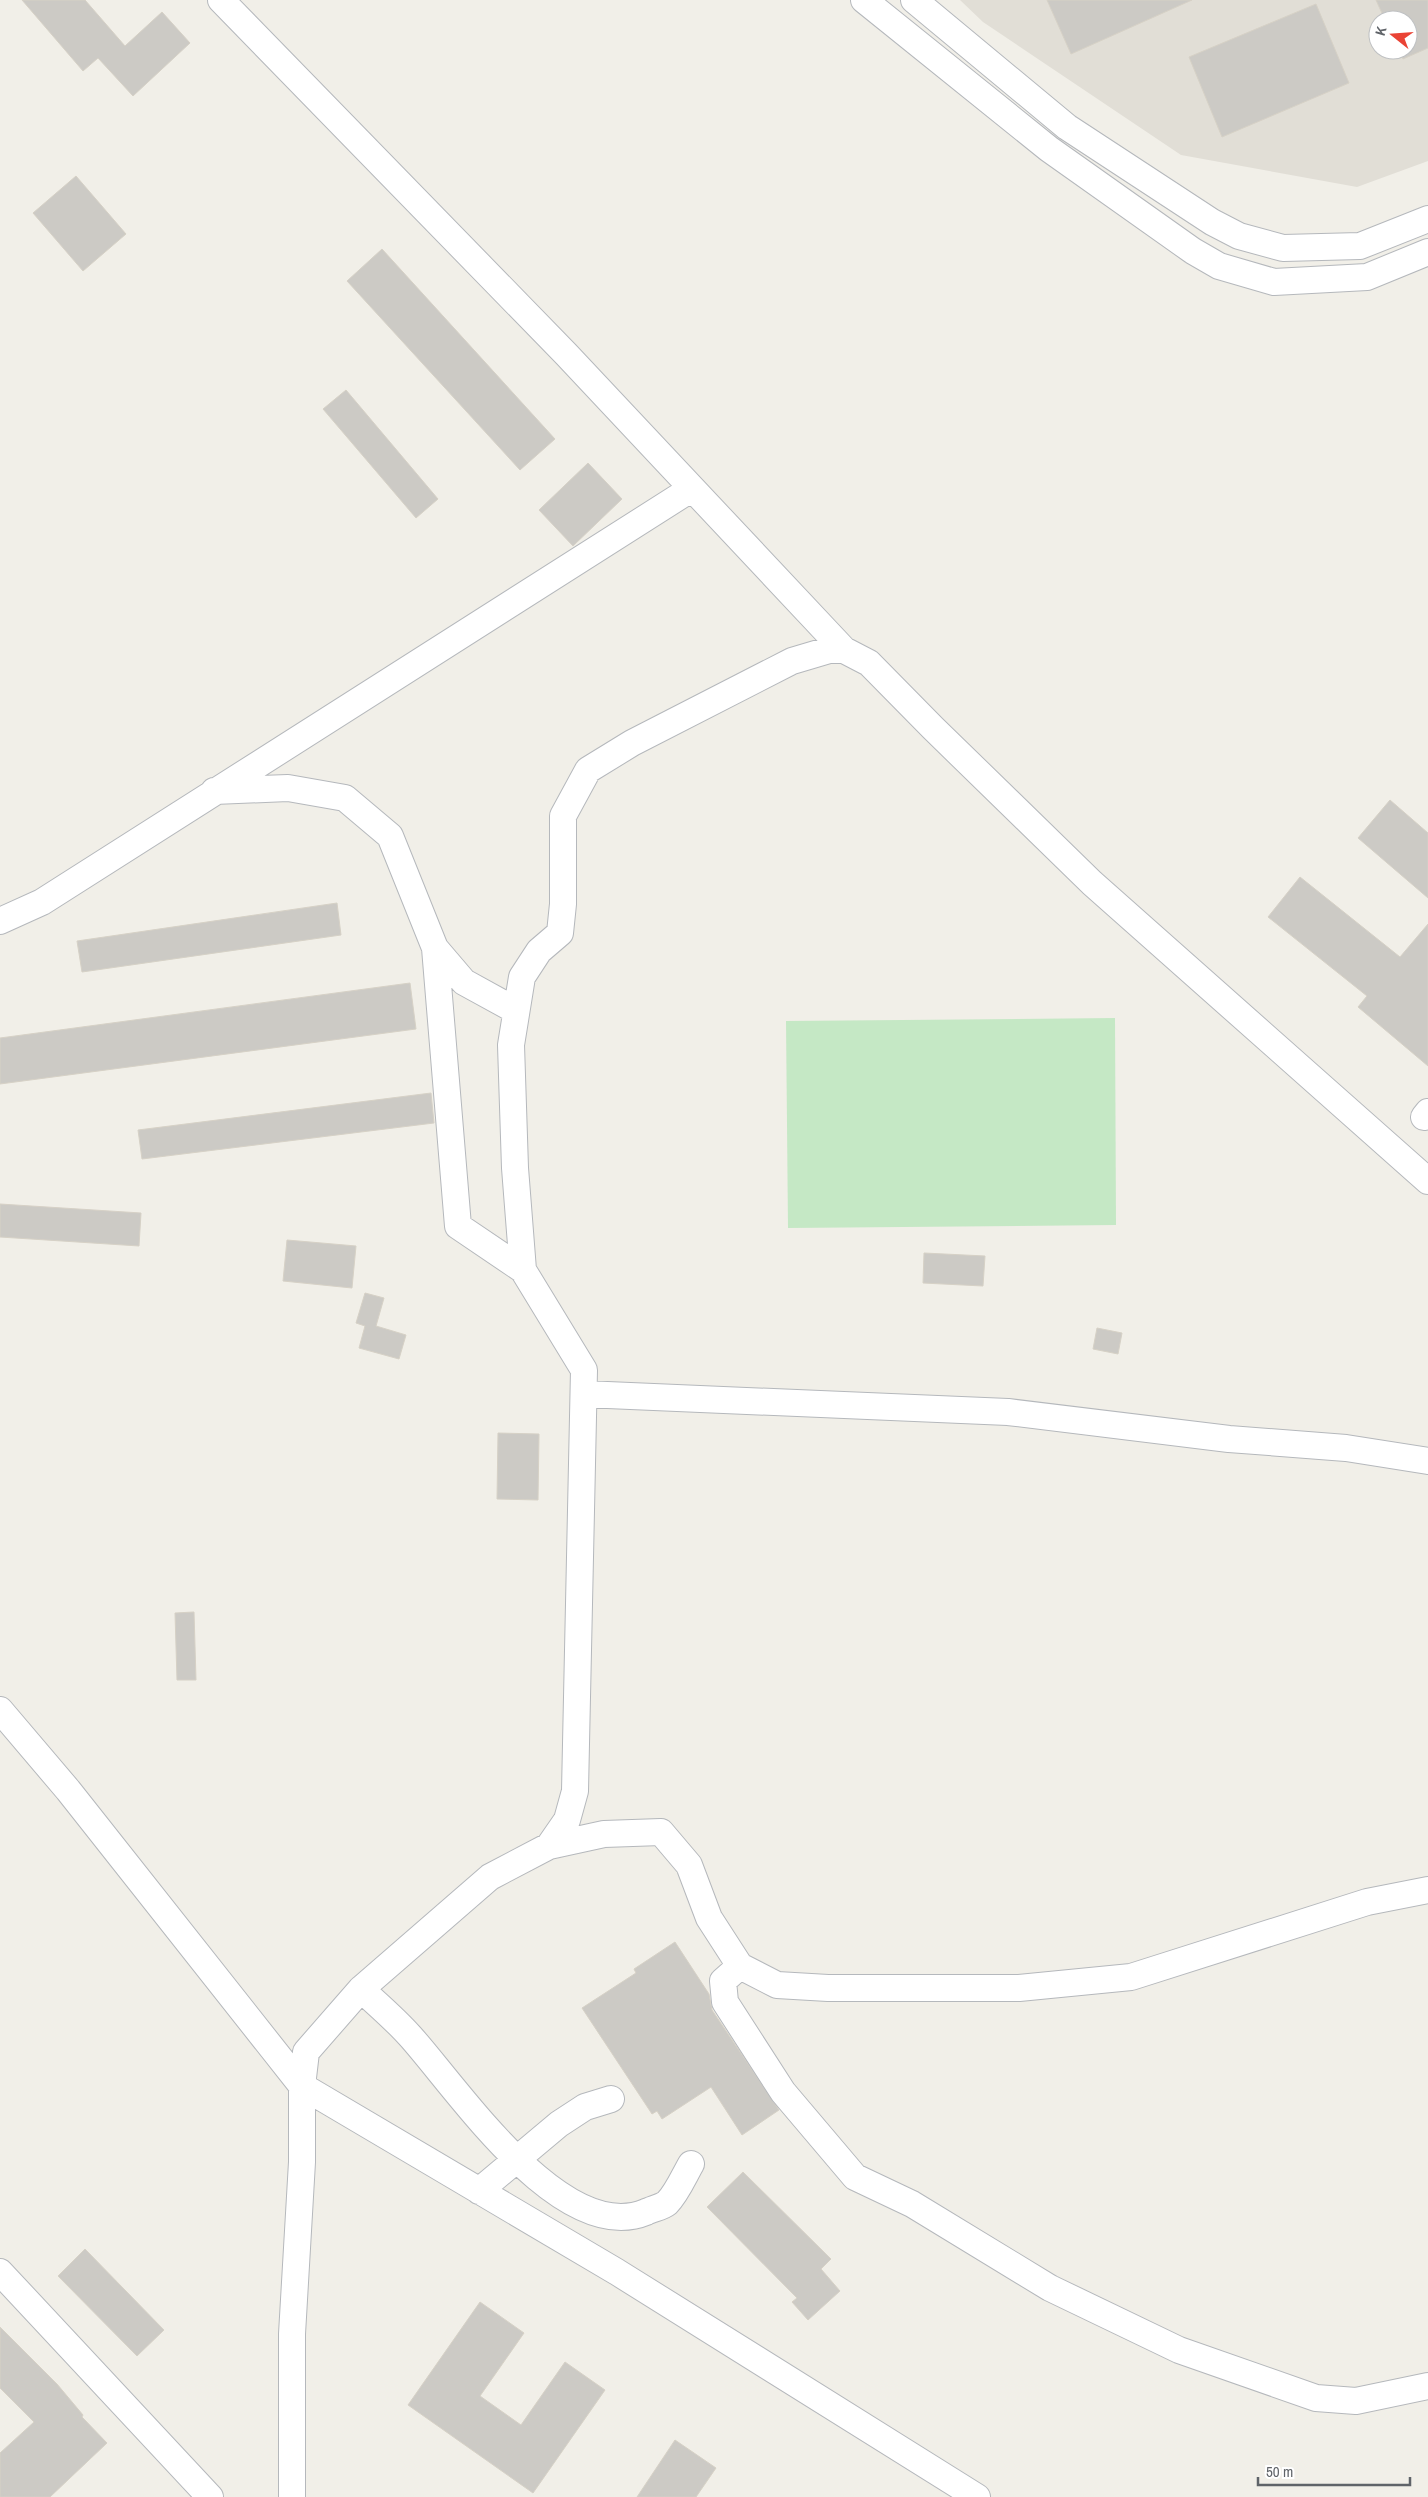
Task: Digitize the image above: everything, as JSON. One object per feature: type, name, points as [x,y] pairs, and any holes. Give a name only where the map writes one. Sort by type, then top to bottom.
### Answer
[{"type":"street","points":[[221,0],[566,354],[844,650],[869,663],[1092,883],[1428,1181]]},
{"type":"street","points":[[864,0],[1049,149],[1193,251],[1219,266],[1274,282],[1366,277],[1428,252]]},
{"type":"street","points":[[914,0],[1067,127],[1212,222],[1239,236],[1283,248],[1360,246]]},
{"type":"street","points":[[1366,277],[1358,275],[1352,269],[1350,260],[1353,252],[1360,246],[1428,219]]},
{"type":"street","points":[[1219,266],[1228,266],[1236,261],[1241,253],[1242,244],[1239,236]]},
{"type":"street","points":[[0,921],[42,902],[213,791],[691,489]]},
{"type":"street","points":[[523,1270],[514,1168],[511,1045],[515,1010],[522,977],[540,951],[560,933],[563,904],[563,816],[588,770],[632,742],[792,661],[828,650],[844,650]]},
{"type":"street","points":[[213,791],[288,788],[345,798],[390,836],[435,948],[458,1226],[523,1270],[584,1370],[575,1791],[567,1820],[549,1846]]},
{"type":"street","points":[[435,948],[464,982],[515,1010]]},
{"type":"street","points":[[584,1394],[1008,1412],[1229,1439],[1346,1448],[1428,1461]]},
{"type":"street","points":[[0,1710],[74,1798],[302,2086],[617,2272],[977,2497]]},
{"type":"street","points":[[292,2497],[292,2334],[302,2162],[302,2086],[306,2052],[361,1989],[490,1877],[549,1846],[604,1834],[661,1832],[689,1865],[709,1918],[740,1966],[778,1985],[828,1988],[1019,1988],[1131,1977],[1367,1902],[1428,1890]]},
{"type":"street","points":[[740,1966],[723,1981],[725,2002],[783,2092],[855,2176],[912,2204],[1050,2288],[1179,2350],[1316,2398],[1356,2401],[1428,2386]]},
{"type":"street","points":[[361,1989],[409,2034],[484,2126],[515,2158],[530,2173],[570,2201],[598,2213],[621,2218],[640,2214],[666,2203],[691,2164]]},
{"type":"street","points":[[479,2191],[515,2158],[585,2107],[611,2099]]},
{"type":"street","points":[[0,2272],[210,2497]]},
{"type":"shaded area","points":[[960,0],[1428,0],[1428,161],[1357,187],[1181,155],[983,22]]},
{"type":"green space","points":[[1115,1018],[1116,1225],[788,1228],[786,1021]]},
{"type":"building","points":[[22,0],[85,0],[125,46],[162,12],[190,43],[133,96],[98,58],[83,71]]},
{"type":"building","points":[[1047,0],[1192,0],[1071,54]]},
{"type":"building","points":[[1376,0],[1428,0],[1428,48],[1418,52],[1418,10],[1380,10]]},
{"type":"building","points":[[1316,4],[1349,83],[1222,137],[1189,57]]},
{"type":"building","points":[[76,176],[126,234],[83,271],[33,213]]},
{"type":"building","points":[[382,249],[555,439],[520,470],[347,281]]},
{"type":"building","points":[[346,390],[438,499],[416,518],[323,409]]},
{"type":"building","points":[[588,463],[622,499],[573,546],[539,510]]},
{"type":"building","points":[[1390,800],[1428,833],[1428,898],[1358,838]]},
{"type":"building","points":[[1300,877],[1400,957],[1428,924],[1428,1066],[1358,1007],[1367,996],[1268,917]]},
{"type":"building","points":[[337,903],[341,935],[82,972],[77,941]]},
{"type":"building","points":[[410,983],[416,1029],[0,1084],[0,1038]]},
{"type":"building","points":[[431,1093],[434,1123],[142,1159],[138,1130]]},
{"type":"building","points":[[0,1204],[141,1213],[139,1246],[0,1237]]},
{"type":"building","points":[[287,1240],[356,1246],[352,1288],[283,1281]]},
{"type":"building","points":[[924,1253],[985,1256],[983,1286],[923,1283]]},
{"type":"building","points":[[365,1293],[384,1298],[376,1326],[406,1335],[399,1359],[359,1348],[365,1326],[356,1323]]},
{"type":"building","points":[[1097,1328],[1122,1333],[1118,1354],[1093,1349]]},
{"type":"building","points":[[498,1433],[539,1434],[538,1500],[497,1499]]},
{"type":"building","points":[[194,1612],[196,1680],[177,1680],[175,1613]]},
{"type":"building","points":[[675,1942],[709,1994],[712,2010],[779,2110],[742,2135],[711,2087],[662,2119],[657,2111],[652,2114],[582,2008],[636,1973],[634,1969]]},
{"type":"building","points":[[743,2172],[831,2259],[821,2269],[840,2291],[808,2320],[792,2302],[797,2298],[707,2207]]},
{"type":"building","points":[[85,2249],[164,2330],[137,2356],[58,2276]]},
{"type":"building","points":[[480,2302],[524,2333],[480,2396],[521,2425],[565,2362],[605,2390],[533,2493],[408,2405]]},
{"type":"building","points":[[0,2327],[57,2384],[83,2415],[82,2417],[107,2443],[50,2497],[0,2497],[0,2453],[34,2422],[0,2388]]},
{"type":"building","points":[[675,2440],[716,2468],[696,2497],[637,2497]]}]
